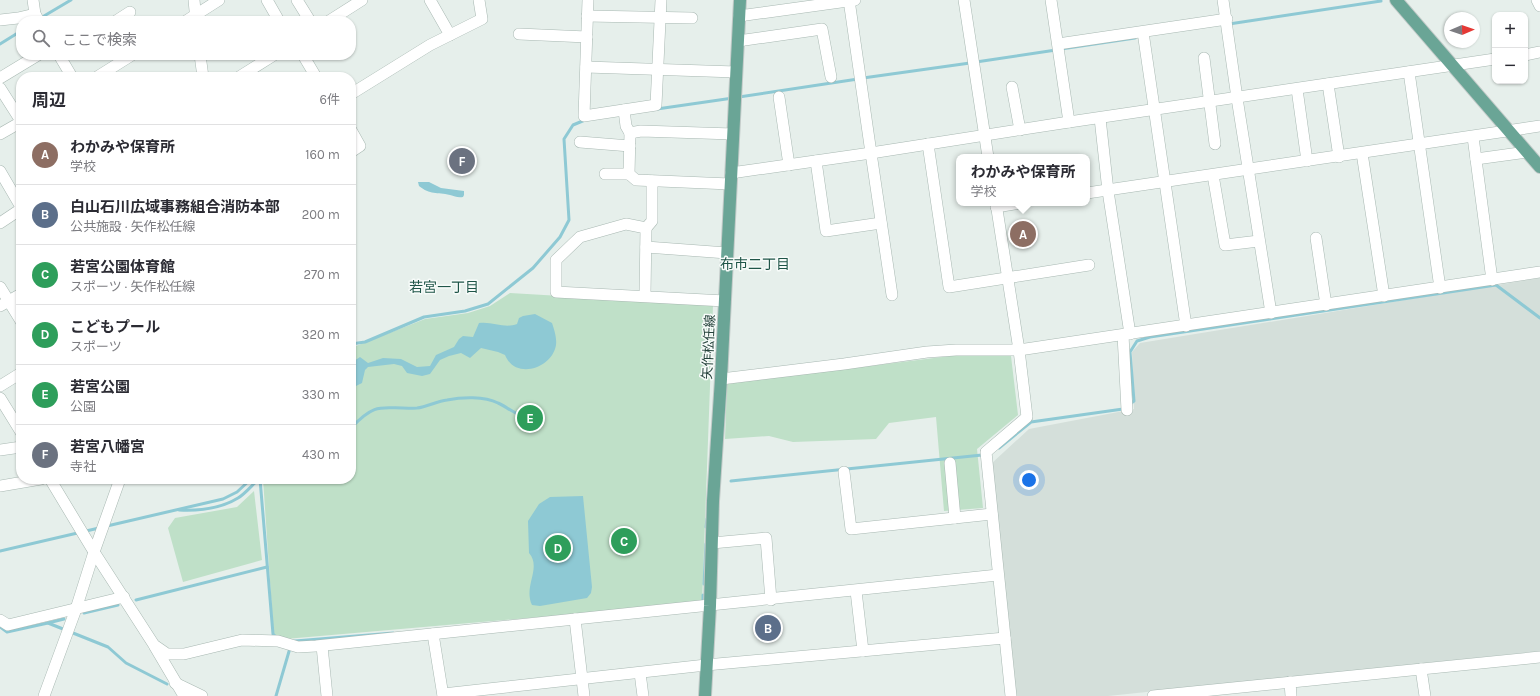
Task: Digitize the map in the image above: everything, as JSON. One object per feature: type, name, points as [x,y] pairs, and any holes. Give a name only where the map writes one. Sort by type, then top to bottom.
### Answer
[{"type":"main road","name":"矢作松任線","points":[[705,696],[710,606],[713,501],[721,379],[740,0]]},
{"type":"main road","points":[[1396,0],[1540,167]]},
{"type":"street","points":[[33,0],[37,16]]},
{"type":"street","points":[[192,16],[194,0]]},
{"type":"street","points":[[196,16],[219,0]]},
{"type":"street","points":[[267,0],[276,16]]},
{"type":"street","points":[[297,0],[307,16]]},
{"type":"street","points":[[337,16],[362,0]]},
{"type":"street","points":[[430,0],[450,35]]},
{"type":"street","points":[[356,91],[430,45],[482,19],[479,0]]},
{"type":"street","points":[[588,0],[584,116],[624,112],[656,105],[661,0]]},
{"type":"street","points":[[739,16],[795,4],[851,0],[870,154],[892,295]]},
{"type":"street","points":[[964,0],[988,154]]},
{"type":"street","points":[[1051,0],[1059,47],[1068,122]]},
{"type":"street","points":[[1224,0],[1237,98],[1271,313]]},
{"type":"street","points":[[1537,0],[1540,6]]},
{"type":"street","points":[[124,16],[130,12]]},
{"type":"street","points":[[587,16],[692,18]]},
{"type":"street","points":[[0,20],[16,18]]},
{"type":"street","points":[[1059,47],[1227,22]]},
{"type":"street","points":[[738,41],[822,29],[831,77]]},
{"type":"street","points":[[519,34],[587,37]]},
{"type":"street","points":[[1143,35],[1186,326]]},
{"type":"street","points":[[1528,54],[1540,52]]},
{"type":"street","points":[[1204,58],[1208,102],[1215,144]]},
{"type":"street","points":[[0,78],[30,60]]},
{"type":"street","points":[[62,60],[69,72]]},
{"type":"street","points":[[105,72],[124,60]]},
{"type":"street","points":[[201,60],[202,72]]},
{"type":"street","points":[[247,72],[266,60]]},
{"type":"street","points":[[306,60],[313,72]]},
{"type":"street","points":[[605,174],[629,174],[636,180],[652,181],[731,178],[789,165],[1492,60]]},
{"type":"street","points":[[586,67],[736,72]]},
{"type":"street","points":[[1409,72],[1440,288]]},
{"type":"street","points":[[1328,84],[1339,157]]},
{"type":"street","points":[[1012,87],[1020,130]]},
{"type":"street","points":[[0,88],[16,114]]},
{"type":"street","points":[[1297,89],[1307,161]]},
{"type":"street","points":[[779,97],[789,165]]},
{"type":"street","points":[[624,112],[626,126],[630,133],[629,174]]},
{"type":"street","points":[[1100,118],[1126,335],[1127,407]]},
{"type":"street","points":[[0,134],[16,125]]},
{"type":"street","points":[[1090,193],[1540,126]]},
{"type":"street","points":[[630,133],[641,131],[733,134]]},
{"type":"street","points":[[1473,137],[1492,280]]},
{"type":"street","points":[[356,139],[360,146],[356,149]]},
{"type":"street","points":[[580,142],[630,146]]},
{"type":"street","points":[[928,144],[949,286],[1088,265]]},
{"type":"street","points":[[1476,159],[1527,152]]},
{"type":"street","points":[[1362,153],[1384,296]]},
{"type":"street","points":[[816,161],[826,230],[881,224]]},
{"type":"street","points":[[0,171],[16,199]]},
{"type":"street","points":[[1213,175],[1225,245],[1259,241]]},
{"type":"street","points":[[645,295],[646,228],[652,221],[652,181]]},
{"type":"street","points":[[996,206],[1019,350],[1027,417],[986,452],[1011,696]]},
{"type":"street","points":[[0,223],[16,212]]},
{"type":"street","points":[[646,228],[626,224],[580,237],[556,260],[556,292],[645,295],[725,301]]},
{"type":"street","points":[[1316,238],[1326,305]]},
{"type":"street","points":[[646,247],[727,253]]},
{"type":"street","points":[[721,379],[927,352],[956,350],[1019,350],[1540,272]]},
{"type":"street","points":[[0,287],[4,303],[16,316]]},
{"type":"street","points":[[4,303],[16,297]]},
{"type":"street","points":[[0,386],[16,376]]},
{"type":"street","points":[[0,398],[16,424]]},
{"type":"street","points":[[0,450],[16,448]]},
{"type":"street","points":[[950,463],[955,518]]},
{"type":"street","points":[[844,472],[851,529],[992,514]]},
{"type":"street","points":[[0,486],[16,483]]},
{"type":"street","points":[[53,484],[82,533],[154,645],[174,682],[184,696]]},
{"type":"street","points":[[44,696],[76,609],[94,552],[118,484]]},
{"type":"street","points":[[712,543],[766,538],[771,600]]},
{"type":"street","points":[[154,645],[167,654],[184,654],[242,640],[278,641],[298,647],[322,646],[998,575]]},
{"type":"street","points":[[856,591],[863,651]]},
{"type":"street","points":[[0,620],[8,625],[124,597]]},
{"type":"street","points":[[575,619],[584,696]]},
{"type":"street","points":[[433,634],[443,695],[706,665],[1005,638]]},
{"type":"street","points":[[322,646],[327,696]]},
{"type":"street","points":[[1155,696],[1540,657]]},
{"type":"street","points":[[1421,669],[1425,696]]},
{"type":"street","points":[[640,673],[643,696]]},
{"type":"street","points":[[174,682],[202,696]]},
{"type":"street","points":[[1290,682],[1291,696]]},
{"type":"shaded area","points":[[1540,278],[1540,651],[1108,696],[1017,696],[1015,693],[992,463],[1029,429],[1134,409],[1132,352],[1140,343]]},
{"type":"green space","points":[[510,293],[713,305],[702,603],[274,640],[263,484],[356,484],[356,346],[425,319],[468,313],[490,306]]},
{"type":"green space","points":[[966,354],[1011,356],[1018,415],[977,449],[983,508],[944,511],[936,417],[889,423],[876,439],[793,442],[769,436],[725,439],[727,384]]},
{"type":"green space","points":[[254,491],[262,560],[183,582],[168,528],[175,518],[237,507]]},
{"type":"water","points":[[418,182],[429,182],[441,188],[464,191],[464,195],[463,197],[459,197],[430,192],[419,186]]},
{"type":"water","points":[[535,314],[552,323],[556,345],[548,360],[541,365],[524,369],[510,363],[505,355],[481,348],[470,358],[461,353],[440,360],[430,374],[422,376],[407,373],[402,366],[394,364],[368,367],[365,370],[362,383],[356,386],[356,360],[360,357],[368,363],[383,358],[401,359],[417,367],[430,366],[436,355],[454,347],[463,336],[473,337],[479,323],[508,326],[517,324],[519,318]]},
{"type":"water","points":[[583,496],[592,587],[591,593],[587,598],[540,606],[532,605],[530,591],[534,565],[529,553],[528,521],[539,504],[550,497]]},
{"type":"waterway","points":[[44,16],[71,0]]},
{"type":"waterway","points":[[1229,24],[1381,1]]},
{"type":"waterway","points":[[0,44],[16,34]]},
{"type":"waterway","points":[[1061,49],[1135,38]]},
{"type":"waterway","points":[[976,62],[1056,50]]},
{"type":"waterway","points":[[863,78],[970,63]]},
{"type":"waterway","points":[[739,97],[858,79]]},
{"type":"waterway","points":[[657,109],[733,98]]},
{"type":"waterway","points":[[356,343],[365,342],[424,317],[465,311],[488,304],[533,268],[560,237],[569,220],[564,139],[573,125],[585,120]]},
{"type":"waterway","points":[[1130,404],[1134,401],[1130,352],[1137,341],[1150,337],[1496,285],[1540,318]]},
{"type":"waterway","points":[[356,423],[375,409],[417,408],[443,401],[466,398],[480,398],[492,401],[532,422]]},
{"type":"waterway","points":[[999,448],[1031,422],[1123,409],[1125,407]]},
{"type":"waterway","points":[[731,481],[982,455]]},
{"type":"waterway","points":[[107,526],[223,499],[237,492],[246,484]]},
{"type":"waterway","points":[[179,510],[202,510],[224,505],[241,496],[254,484]]},
{"type":"waterway","points":[[260,484],[273,634],[277,638]]},
{"type":"waterway","points":[[706,527],[707,519]]},
{"type":"waterway","points":[[0,551],[99,528]]},
{"type":"waterway","points":[[704,584],[706,544]]},
{"type":"waterway","points":[[136,600],[267,567]]},
{"type":"waterway","points":[[703,595],[703,604]]},
{"type":"waterway","points":[[84,613],[118,605]]},
{"type":"waterway","points":[[48,623],[64,619]]},
{"type":"waterway","points":[[0,627],[7,632],[48,623],[108,647],[126,663],[167,684]]},
{"type":"waterway","points":[[295,641],[393,633]]},
{"type":"waterway","points":[[276,696],[290,648]]},
{"type":"place","name":"若宮八幡宮","points":[[462,161]]},
{"type":"place","name":"わかみや保育所","points":[[1023,234]]},
{"type":"place","name":"若宮公園","points":[[530,418]]},
{"type":"place","name":"若宮公園体育館","points":[[624,541]]},
{"type":"place","name":"こどもプール","points":[[558,548]]},
{"type":"place","name":"白山石川広域事務組合消防本部","points":[[768,628]]},
{"type":"district","name":"布市二丁目","points":[[755,264]]},
{"type":"district","name":"若宮一丁目","points":[[444,287]]}]
